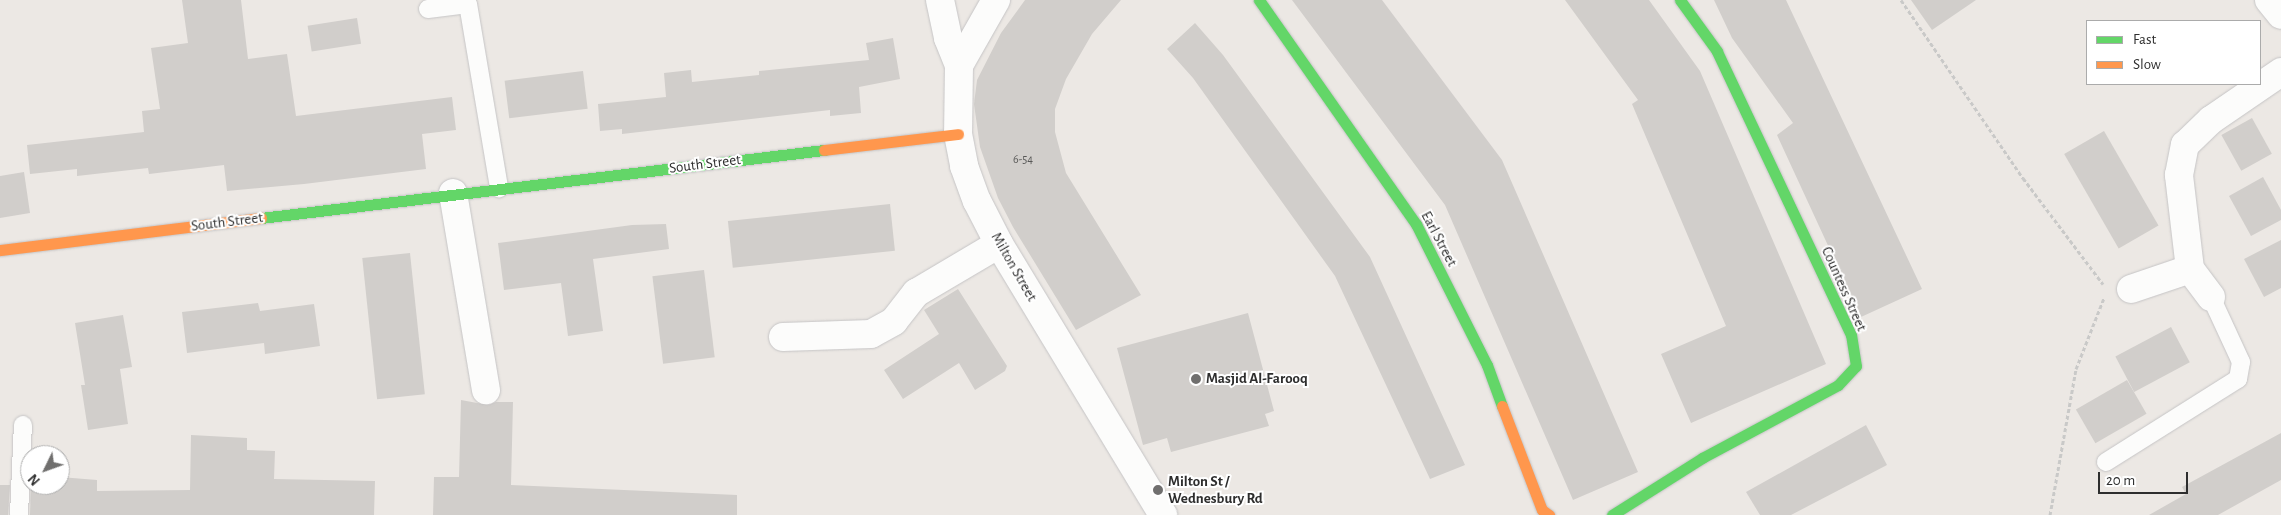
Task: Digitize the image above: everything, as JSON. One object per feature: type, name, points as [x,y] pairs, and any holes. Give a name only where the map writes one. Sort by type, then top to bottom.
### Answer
[{"type":"street","points":[[940,0],[948,38],[959,65]]},
{"type":"street","name":"Milton Street","points":[[996,0],[959,65],[958,134],[977,201],[999,244],[1163,515]]},
{"type":"street","name":"Earl Street","points":[[1259,0],[1416,224],[1487,366],[1542,510],[1549,515]]},
{"type":"street","name":"Countess Street","points":[[1612,515],[1702,458],[1838,386],[1856,366],[1851,335],[1717,51],[1680,0]]},
{"type":"street","points":[[2269,0],[2281,15]]},
{"type":"street","points":[[2211,297],[2190,270],[2179,175],[2185,145],[2211,120],[2281,72]]},
{"type":"street","name":"South Street","points":[[0,250],[453,193],[958,134]]},
{"type":"street","points":[[453,193],[486,390]]},
{"type":"street","points":[[783,337],[871,334],[894,321],[916,293],[999,244]]},
{"type":"street","points":[[2131,289],[2190,270]]},
{"type":"lane","points":[[428,9],[468,4],[499,188]]},
{"type":"lane","points":[[2106,462],[2238,379],[2241,362],[2211,297]]},
{"type":"lane","points":[[19,515],[23,424]]},
{"type":"path","points":[[1902,0],[2023,178],[2107,290],[2076,369],[2050,515]]},
{"type":"building","points":[[182,0],[241,0],[248,59],[287,54],[296,116],[452,97],[456,130],[422,134],[426,169],[304,184],[227,191],[224,165],[149,174],[148,168],[77,176],[77,169],[30,174],[27,145],[144,132],[142,111],[160,109],[151,48],[188,43]]},
{"type":"building","points":[[1025,0],[1121,0],[1092,34],[1066,79],[1055,109],[1055,132],[1066,173],[1141,295],[1076,330],[1013,227],[998,198],[980,147],[974,104],[977,80],[1001,33]]},
{"type":"building","points":[[1292,0],[1382,0],[1502,160],[1638,472],[1573,500],[1445,205]]},
{"type":"building","points":[[1565,0],[1649,0],[1700,71],[1826,364],[1691,423],[1661,354],[1726,326],[1632,104],[1638,100]]},
{"type":"building","points":[[1714,0],[1786,0],[1922,289],[1861,317],[1777,135],[1793,123],[1732,38]]},
{"type":"building","points":[[1911,0],[1976,0],[1932,30]]},
{"type":"building","points":[[357,18],[361,44],[312,52],[308,26]]},
{"type":"building","points":[[1195,23],[1223,55],[1370,257],[1465,465],[1430,479],[1335,276],[1193,78],[1167,49]]},
{"type":"building","points":[[893,38],[900,79],[859,87],[861,113],[830,116],[830,110],[622,134],[622,129],[600,131],[598,104],[666,97],[664,73],[691,70],[692,82],[759,75],[759,71],[869,60],[866,43]]},
{"type":"building","points":[[583,71],[588,109],[509,118],[505,81]]},
{"type":"building","points":[[2252,118],[2272,154],[2241,171],[2221,135]]},
{"type":"building","points":[[2104,131],[2158,225],[2119,248],[2064,154]]},
{"type":"building","points":[[24,172],[30,213],[0,218],[0,176]]},
{"type":"building","points":[[2263,177],[2281,210],[2281,220],[2251,236],[2229,196]]},
{"type":"building","points":[[890,204],[895,251],[733,268],[728,221]]},
{"type":"building","points":[[666,224],[669,249],[593,259],[603,331],[568,336],[561,283],[504,290],[498,243],[632,225]]},
{"type":"building","points":[[2281,240],[2281,288],[2264,297],[2244,259]]},
{"type":"building","points":[[410,253],[425,394],[377,399],[362,258]]},
{"type":"building","points":[[704,270],[715,357],[663,364],[652,276]]},
{"type":"building","points":[[958,289],[1007,366],[1005,371],[975,390],[959,363],[903,399],[884,370],[939,334],[924,310]]},
{"type":"building","points":[[258,303],[260,311],[314,304],[320,346],[265,354],[264,343],[187,353],[182,312]]},
{"type":"building","name":"Masjid Al-Farooq","points":[[1248,313],[1274,411],[1265,414],[1269,426],[1171,452],[1167,438],[1143,445],[1117,348]]},
{"type":"building","points":[[123,315],[132,367],[120,369],[128,424],[88,430],[81,385],[85,385],[75,323]]},
{"type":"building","points":[[2171,327],[2190,362],[2134,392],[2115,357]]},
{"type":"building","points":[[2127,380],[2146,414],[2095,443],[2076,410]]},
{"type":"building","points":[[461,400],[488,405],[496,402],[513,402],[511,485],[737,495],[737,515],[433,515],[434,477],[459,477]]},
{"type":"building","points":[[1866,425],[1887,465],[1791,515],[1760,515],[1746,492]]},
{"type":"building","points":[[2281,433],[2281,480],[2218,515],[2149,515],[2186,494],[2182,487]]},
{"type":"building","points":[[191,435],[247,438],[247,450],[275,451],[274,479],[375,481],[374,515],[30,515],[31,495],[70,495],[70,478],[97,480],[97,491],[190,490]]},
{"type":"building","points":[[0,485],[10,485],[8,515],[0,515]]},
{"type":"traffic: fast","points":[[1259,0],[1416,224],[1487,365],[1502,406]]},
{"type":"traffic: fast","points":[[1612,515],[1702,458],[1838,385],[1856,366],[1851,335],[1717,51],[1680,0]]},
{"type":"traffic: fast","points":[[261,218],[824,150]]},
{"type":"traffic: slow","points":[[824,150],[958,134]]},
{"type":"traffic: slow","points":[[0,250],[261,218]]},
{"type":"traffic: slow","points":[[1502,406],[1542,510],[1549,515]]},
{"type":"place","name":"Masjid Al-Farooq","points":[[1196,379]]},
{"type":"place","name":"Milton St / Wednesbury Rd","points":[[1158,490]]}]
